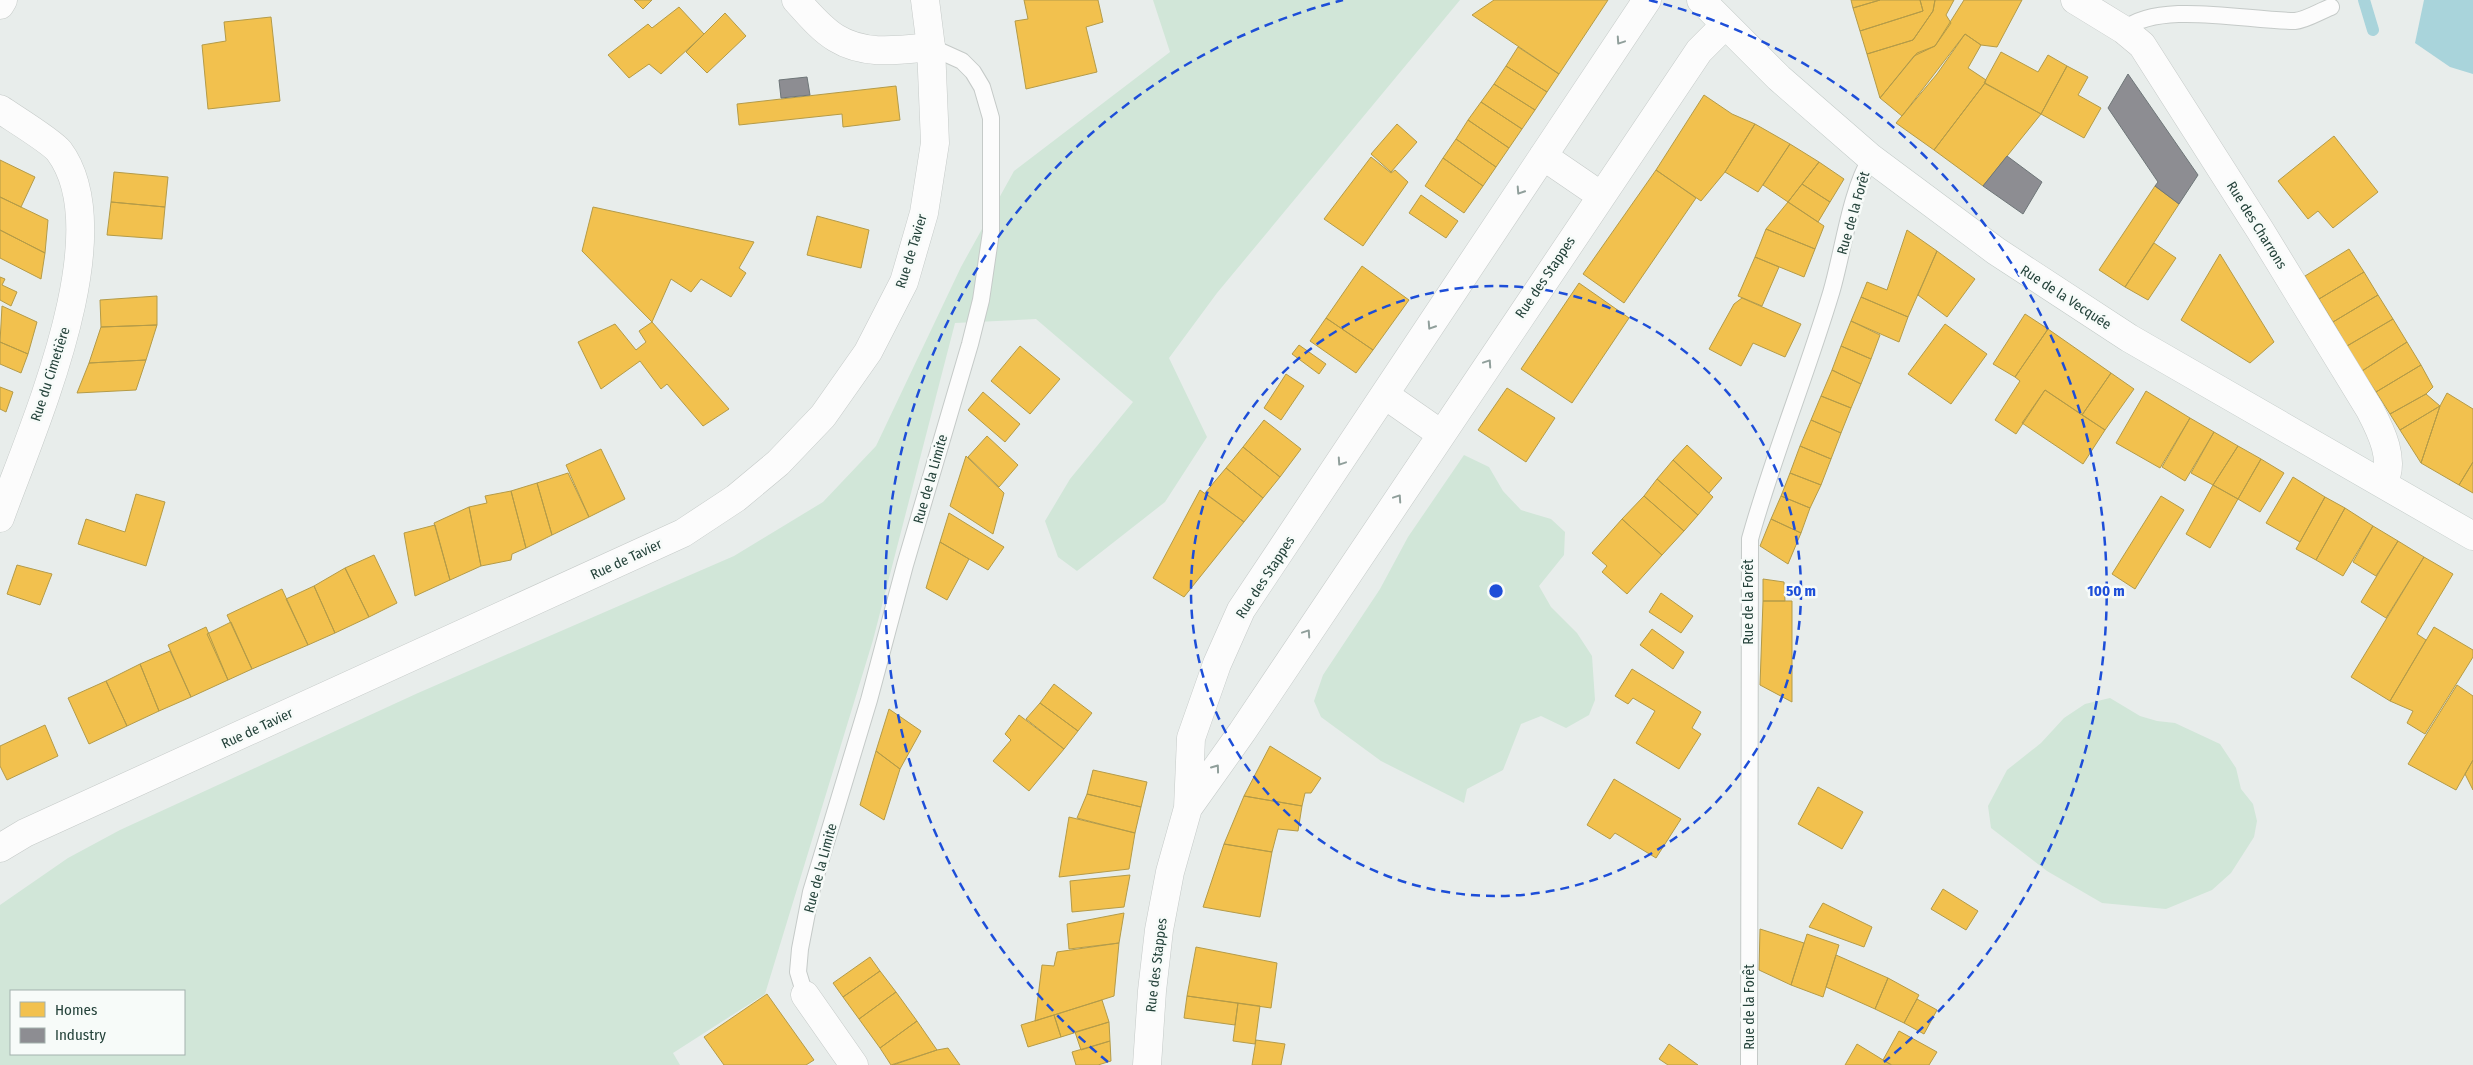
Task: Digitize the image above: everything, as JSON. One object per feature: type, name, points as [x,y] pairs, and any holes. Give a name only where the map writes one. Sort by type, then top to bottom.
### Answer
[{"type":"street","points":[[0,5],[3,0]]},
{"type":"street","points":[[796,0],[836,38],[862,49],[895,50],[931,46]]},
{"type":"street","name":"Rue de Tavier","points":[[0,848],[25,833],[683,533],[736,498],[778,463],[823,416],[868,352],[904,282],[924,213],[935,143],[931,46],[925,0]]},
{"type":"street","name":"Rue des Stappes","points":[[1147,1065],[1152,991],[1159,930],[1170,872],[1188,808],[1191,738],[1217,664],[1241,610],[1647,0]]},
{"type":"street","name":"Rue de la Vecquée","points":[[1701,0],[1724,26],[1778,78],[1871,158],[1996,251],[2129,338],[2473,536]]},
{"type":"street","name":"Rue des Charrons","points":[[2075,0],[2124,30],[2142,44],[2185,110],[2379,426],[2386,450],[2387,476],[2383,483]]},
{"type":"street","name":"Rue des Stappes","points":[[1188,808],[1242,732],[1600,195],[1699,51],[1724,26]]},
{"type":"street","name":"Rue du Cimetière","points":[[0,109],[58,150],[75,182],[80,225],[77,272],[65,336],[0,518]]},
{"type":"street","points":[[1543,156],[1600,195]]},
{"type":"street","points":[[1385,395],[1441,434]]},
{"type":"street","name":"Rue de la Limite","points":[[805,995],[854,1065]]},
{"type":"lane","points":[[2124,30],[2136,17],[2162,7],[2201,7],[2297,21],[2331,7]]},
{"type":"lane","name":"Rue de la Limite","points":[[805,995],[798,972],[800,949],[811,892],[869,700],[905,565],[970,344],[981,300],[991,232],[991,118],[982,87],[973,72],[962,62],[931,46]]},
{"type":"lane","name":"Rue de la Forêt","points":[[1749,1065],[1750,539],[1762,494],[1831,294],[1861,179],[1871,158]]},
{"type":"green space","points":[[1153,0],[1460,0],[1217,293],[1169,358],[1207,437],[1165,502],[1077,571],[1058,557],[1045,521],[1070,479],[1133,402],[1036,319],[955,323],[873,640],[765,994],[673,1053],[680,1065],[0,1065],[0,905],[68,858],[120,830],[418,693],[734,556],[823,502],[876,446],[961,267],[1014,171],[1170,52]]},
{"type":"green space","points":[[1464,455],[1489,467],[1503,491],[1521,510],[1551,519],[1565,532],[1564,555],[1539,586],[1551,607],[1577,633],[1592,656],[1595,700],[1589,715],[1566,728],[1541,716],[1521,724],[1503,770],[1467,789],[1464,803],[1381,761],[1321,717],[1314,701],[1323,675],[1380,589],[1408,537]]},
{"type":"green space","points":[[2110,698],[2140,716],[2157,721],[2175,723],[2220,744],[2236,768],[2241,789],[2253,804],[2257,821],[2254,837],[2231,873],[2212,890],[2166,909],[2102,903],[2047,871],[1991,828],[1988,806],[2007,770],[2041,743],[2064,718],[2085,704]]},
{"type":"water","points":[[2424,0],[2473,0],[2473,74],[2450,67],[2415,43]]},
{"type":"building: Homes","points":[[634,0],[652,0],[643,9]]},
{"type":"building: Homes","points":[[1024,0],[1098,0],[1103,22],[1086,27],[1097,72],[1026,89],[1015,21],[1028,19]]},
{"type":"building: Homes","points":[[1494,0],[1608,0],[1559,74],[1472,15]]},
{"type":"building: Homes","points":[[1851,0],[1880,0],[1853,8]]},
{"type":"building: Homes","points":[[1880,0],[1920,0],[1923,11],[1860,31],[1853,8]]},
{"type":"building: Homes","points":[[1920,0],[1935,0],[1933,11],[1913,40],[1867,54],[1860,31],[1923,11]]},
{"type":"building: Homes","points":[[1935,0],[1954,0],[1946,15],[1951,23],[1935,46],[1914,56],[1880,98],[1867,54],[1913,40],[1933,11]]},
{"type":"building: Homes","points":[[1964,0],[2022,0],[1997,47],[1981,45],[1965,34],[1902,116],[1880,98],[1917,53],[1935,46]]},
{"type":"building: Homes","points":[[679,7],[704,34],[661,74],[649,64],[629,78],[608,55],[648,24],[652,28]]},
{"type":"building: Homes","points":[[725,13],[746,36],[707,73],[686,52]]},
{"type":"building: Homes","points":[[271,17],[280,101],[208,109],[202,45],[226,41],[224,22]]},
{"type":"building: Homes","points":[[1965,34],[1981,45],[1968,68],[1986,80],[1934,150],[1896,123],[1937,74]]},
{"type":"building: Homes","points":[[1518,47],[1559,74],[1547,92],[1506,66]]},
{"type":"building: Homes","points":[[2001,52],[2038,72],[2048,55],[2067,66],[2041,114],[1984,83]]},
{"type":"building: Homes","points":[[1506,66],[1547,92],[1535,110],[1494,84]]},
{"type":"building: Homes","points":[[2067,66],[2088,77],[2078,95],[2101,108],[2084,138],[2041,114]]},
{"type":"building: Homes","points":[[1985,83],[2041,114],[1983,186],[1934,150]]},
{"type":"building: Homes","points":[[1494,84],[1535,110],[1522,129],[1481,102]]},
{"type":"building: Homes","points":[[896,86],[900,120],[843,127],[842,114],[739,125],[737,104]]},
{"type":"building: Homes","points":[[1704,95],[1732,114],[1755,124],[1725,172],[1701,201],[1656,170]]},
{"type":"building: Homes","points":[[1481,102],[1522,129],[1509,148],[1468,120]]},
{"type":"building: Homes","points":[[1468,120],[1509,148],[1496,167],[1456,139]]},
{"type":"building: Homes","points":[[1397,124],[1417,142],[1391,172],[1371,154]]},
{"type":"building: Homes","points":[[1755,124],[1790,144],[1758,192],[1725,172]]},
{"type":"building: Homes","points":[[2334,136],[2378,192],[2333,228],[2318,211],[2308,219],[2278,181]]},
{"type":"building: Homes","points":[[1456,139],[1496,167],[1483,186],[1443,158]]},
{"type":"building: Homes","points":[[1790,144],[1819,162],[1788,202],[1763,185]]},
{"type":"building: Homes","points":[[1371,157],[1391,173],[1395,170],[1408,182],[1363,246],[1324,219]]},
{"type":"building: Homes","points":[[1443,158],[1483,186],[1464,213],[1425,186]]},
{"type":"building: Homes","points":[[0,160],[35,177],[21,207],[0,197]]},
{"type":"building: Homes","points":[[1819,162],[1844,179],[1830,202],[1802,184]]},
{"type":"building: Homes","points":[[1656,170],[1696,198],[1624,303],[1583,274]]},
{"type":"building: Homes","points":[[114,172],[168,177],[165,207],[111,202]]},
{"type":"building: Homes","points":[[1802,184],[1830,202],[1818,222],[1788,202]]},
{"type":"building: Homes","points":[[2155,186],[2179,204],[2125,287],[2099,270]]},
{"type":"building: Homes","points":[[1421,195],[1458,221],[1446,238],[1409,213]]},
{"type":"building: Homes","points":[[0,197],[48,220],[45,253],[0,230]]},
{"type":"building: Homes","points":[[111,202],[165,207],[162,239],[107,235]]},
{"type":"building: Homes","points":[[1788,202],[1824,226],[1815,249],[1766,229]]},
{"type":"building: Homes","points":[[593,207],[754,242],[739,268],[746,273],[731,297],[701,279],[691,292],[671,279],[652,322],[582,251]]},
{"type":"building: Homes","points":[[817,216],[869,230],[861,268],[807,255]]},
{"type":"building: Homes","points":[[1766,229],[1815,249],[1804,277],[1755,257]]},
{"type":"building: Homes","points":[[0,230],[45,253],[41,279],[0,258]]},
{"type":"building: Homes","points":[[1907,230],[1937,251],[1908,317],[1861,297],[1867,282],[1887,290]]},
{"type":"building: Homes","points":[[2154,243],[2176,258],[2148,300],[2125,287]]},
{"type":"building: Homes","points":[[2349,249],[2364,272],[2319,299],[2305,276]]},
{"type":"building: Homes","points":[[1937,251],[1975,279],[1947,317],[1918,295]]},
{"type":"building: Homes","points":[[2220,254],[2274,342],[2250,363],[2181,320]]},
{"type":"building: Homes","points":[[1755,257],[1779,267],[1762,306],[1738,296]]},
{"type":"building: Homes","points":[[1362,266],[1409,300],[1373,350],[1326,318]]},
{"type":"building: Homes","points":[[2364,272],[2378,295],[2333,322],[2319,299]]},
{"type":"building: Homes","points":[[0,277],[5,279],[2,285],[17,292],[11,306],[0,300]]},
{"type":"building: Homes","points":[[1579,283],[1629,318],[1572,403],[1521,369]]},
{"type":"building: Homes","points":[[2378,295],[2393,319],[2347,346],[2333,322]]},
{"type":"building: Homes","points":[[157,296],[157,325],[101,327],[100,300]]},
{"type":"building: Homes","points":[[1861,297],[1908,317],[1899,342],[1851,321]]},
{"type":"building: Homes","points":[[1742,298],[1801,324],[1785,357],[1753,343],[1741,366],[1709,349],[1734,304]]},
{"type":"building: Homes","points":[[2,306],[37,322],[28,354],[0,342]]},
{"type":"building: Homes","points":[[2025,314],[2048,329],[2015,377],[1993,364]]},
{"type":"building: Homes","points":[[1326,318],[1373,350],[1356,373],[1310,341]]},
{"type":"building: Homes","points":[[2393,319],[2407,342],[2362,371],[2347,346]]},
{"type":"building: Homes","points":[[1851,321],[1880,335],[1871,359],[1841,346]]},
{"type":"building: Homes","points":[[652,322],[729,409],[703,426],[667,384],[661,389],[640,361],[601,389],[578,342],[615,324],[636,350],[646,342],[639,331]]},
{"type":"building: Homes","points":[[1945,324],[1987,354],[1951,404],[1908,374]]},
{"type":"building: Homes","points":[[157,325],[146,360],[89,363],[101,327]]},
{"type":"building: Homes","points":[[2048,329],[2111,373],[2082,415],[2045,390],[2016,434],[1995,420],[2020,381],[2015,377]]},
{"type":"building: Homes","points":[[0,342],[28,354],[21,373],[0,364]]},
{"type":"building: Homes","points":[[2407,342],[2421,365],[2376,392],[2362,371]]},
{"type":"building: Homes","points":[[1299,345],[1326,364],[1319,374],[1292,354]]},
{"type":"building: Homes","points":[[1020,346],[1060,379],[1030,414],[991,381]]},
{"type":"building: Homes","points":[[1841,346],[1871,359],[1861,384],[1832,370]]},
{"type":"building: Homes","points":[[146,360],[136,390],[77,393],[89,363]]},
{"type":"building: Homes","points":[[2421,365],[2433,387],[2426,394],[2390,414],[2376,392]]},
{"type":"building: Homes","points":[[1832,370],[1861,384],[1851,408],[1821,396]]},
{"type":"building: Homes","points":[[2111,373],[2134,389],[2105,430],[2082,415]]},
{"type":"building: Homes","points":[[1286,374],[1304,386],[1281,420],[1264,408]]},
{"type":"building: Homes","points":[[0,387],[13,392],[6,412],[0,409]]},
{"type":"building: Homes","points":[[1507,388],[1555,418],[1526,462],[1478,430]]},
{"type":"building: Homes","points":[[2045,390],[2105,430],[2083,464],[2022,423]]},
{"type":"building: Homes","points":[[2146,391],[2190,418],[2160,468],[2116,443]]},
{"type":"building: Homes","points":[[983,392],[1020,424],[1005,442],[968,410]]},
{"type":"building: Homes","points":[[2447,393],[2473,409],[2473,462],[2459,485],[2421,463],[2440,406]]},
{"type":"building: Homes","points":[[2426,394],[2440,406],[2400,430],[2390,414]]},
{"type":"building: Homes","points":[[1821,396],[1851,408],[1841,433],[1811,420]]},
{"type":"building: Homes","points":[[2440,406],[2421,463],[2400,430]]},
{"type":"building: Homes","points":[[2190,418],[2214,432],[2185,481],[2162,467]]},
{"type":"building: Homes","points":[[1264,420],[1301,449],[1280,477],[1243,447]]},
{"type":"building: Homes","points":[[1811,420],[1841,433],[1831,459],[1800,446]]},
{"type":"building: Homes","points":[[2214,432],[2238,446],[2213,485],[2191,473]]},
{"type":"building: Homes","points":[[987,436],[1018,465],[999,487],[968,457]]},
{"type":"building: Homes","points":[[1687,445],[1722,478],[1709,493],[1673,460]]},
{"type":"building: Homes","points":[[1800,446],[1831,459],[1821,485],[1790,473]]},
{"type":"building: Homes","points":[[2238,446],[2261,459],[2238,499],[2213,485]]},
{"type":"building: Homes","points":[[1243,447],[1280,477],[1263,498],[1226,468]]},
{"type":"building: Homes","points":[[601,449],[625,499],[589,517],[566,465]]},
{"type":"building: Homes","points":[[966,456],[1004,493],[993,534],[950,506]]},
{"type":"building: Homes","points":[[2261,459],[2284,473],[2260,512],[2238,499]]},
{"type":"building: Homes","points":[[1673,460],[1713,497],[1698,515],[1657,479]]},
{"type":"building: Homes","points":[[2473,462],[2473,493],[2459,485]]},
{"type":"building: Homes","points":[[1226,468],[1263,498],[1244,522],[1205,493]]},
{"type":"building: Homes","points":[[568,473],[589,517],[552,535],[537,483]]},
{"type":"building: Homes","points":[[1790,473],[1821,485],[1810,508],[1781,496]]},
{"type":"building: Homes","points":[[2293,477],[2325,497],[2300,542],[2266,523]]},
{"type":"building: Homes","points":[[1657,479],[1698,515],[1684,531],[1644,496]]},
{"type":"building: Homes","points":[[537,483],[552,535],[526,548],[511,491]]},
{"type":"building: Homes","points":[[2213,485],[2238,499],[2210,548],[2186,534]]},
{"type":"building: Homes","points":[[1200,490],[1244,522],[1184,597],[1153,578]]},
{"type":"building: Homes","points":[[511,491],[526,548],[512,554],[511,560],[481,566],[469,507],[487,503],[485,496]]},
{"type":"building: Homes","points":[[136,494],[165,502],[146,566],[78,544],[86,519],[125,532]]},
{"type":"building: Homes","points":[[1644,496],[1684,531],[1662,555],[1622,519]]},
{"type":"building: Homes","points":[[1781,496],[1810,508],[1801,533],[1771,519]]},
{"type":"building: Homes","points":[[2161,496],[2184,510],[2135,589],[2112,574]]},
{"type":"building: Homes","points":[[2325,497],[2345,508],[2316,560],[2296,549]]},
{"type":"building: Homes","points":[[469,507],[481,566],[450,580],[434,523]]},
{"type":"building: Homes","points":[[2345,508],[2373,526],[2343,576],[2316,560]]},
{"type":"building: Homes","points":[[949,513],[1004,547],[988,570],[940,542]]},
{"type":"building: Homes","points":[[1622,519],[1662,555],[1627,594],[1602,572],[1607,566],[1592,553]]},
{"type":"building: Homes","points":[[1771,519],[1801,533],[1788,564],[1760,546]]},
{"type":"building: Homes","points":[[435,525],[450,580],[415,596],[404,533]]},
{"type":"building: Homes","points":[[2373,526],[2398,541],[2376,576],[2353,562]]},
{"type":"building: Homes","points":[[2398,541],[2424,557],[2386,618],[2361,602]]},
{"type":"building: Homes","points":[[940,542],[969,559],[947,600],[926,588]]},
{"type":"building: Homes","points":[[374,555],[397,603],[369,617],[345,568]]},
{"type":"building: Homes","points":[[2424,557],[2453,574],[2417,634],[2426,640],[2390,701],[2351,677]]},
{"type":"building: Homes","points":[[17,565],[52,574],[40,605],[7,594]]},
{"type":"building: Homes","points":[[345,568],[369,617],[335,633],[314,586]]},
{"type":"building: Homes","points":[[1763,579],[1784,582],[1785,601],[1763,601]]},
{"type":"building: Homes","points":[[314,586],[335,633],[308,645],[286,599]]},
{"type":"building: Homes","points":[[282,589],[308,645],[252,669],[227,615]]},
{"type":"building: Homes","points":[[1661,593],[1693,616],[1681,633],[1649,612]]},
{"type":"building: Homes","points":[[1763,601],[1792,601],[1792,702],[1760,685]]},
{"type":"building: Homes","points":[[231,622],[252,669],[228,680],[207,634]]},
{"type":"building: Homes","points":[[206,627],[228,680],[191,697],[168,645]]},
{"type":"building: Homes","points":[[2434,627],[2473,650],[2473,657],[2425,734],[2407,723],[2413,711],[2390,701]]},
{"type":"building: Homes","points":[[1652,629],[1684,652],[1673,669],[1640,645]]},
{"type":"building: Homes","points":[[170,651],[191,697],[159,711],[140,664]]},
{"type":"building: Homes","points":[[140,664],[159,711],[127,726],[106,681]]},
{"type":"building: Homes","points":[[1632,669],[1701,712],[1692,728],[1701,734],[1679,769],[1636,743],[1655,711],[1633,698],[1628,704],[1615,696]]},
{"type":"building: Homes","points":[[106,681],[127,726],[89,744],[68,698]]},
{"type":"building: Homes","points":[[1054,684],[1092,713],[1078,731],[1040,703]]},
{"type":"building: Homes","points":[[2457,685],[2473,696],[2473,760],[2456,790],[2408,764]]},
{"type":"building: Homes","points":[[1040,703],[1078,731],[1064,749],[1026,719]]},
{"type":"building: Homes","points":[[889,709],[921,731],[900,769],[876,751]]},
{"type":"building: Homes","points":[[1019,715],[1064,749],[1029,791],[993,761],[1011,740],[1005,734]]},
{"type":"building: Homes","points":[[45,725],[58,756],[7,780],[0,766],[0,746]]},
{"type":"building: Homes","points":[[1270,746],[1321,778],[1311,793],[1305,793],[1302,806],[1244,796]]},
{"type":"building: Homes","points":[[876,751],[900,769],[884,820],[860,805]]},
{"type":"building: Homes","points":[[2473,760],[2473,790],[2465,774]]},
{"type":"building: Homes","points":[[1093,770],[1147,782],[1141,807],[1087,794]]},
{"type":"building: Homes","points":[[1614,779],[1681,819],[1656,858],[1615,833],[1610,839],[1587,825]]},
{"type":"building: Homes","points":[[1818,787],[1863,812],[1842,849],[1798,824]]},
{"type":"building: Homes","points":[[1087,794],[1141,807],[1135,833],[1077,818]]},
{"type":"building: Homes","points":[[1244,796],[1302,806],[1298,831],[1278,829],[1272,852],[1224,844]]},
{"type":"building: Homes","points":[[1069,817],[1135,833],[1129,869],[1059,877]]},
{"type":"building: Homes","points":[[1224,844],[1272,852],[1260,917],[1203,907]]},
{"type":"building: Homes","points":[[1130,875],[1124,907],[1072,912],[1070,881]]},
{"type":"building: Homes","points":[[1943,889],[1978,911],[1966,930],[1931,909]]},
{"type":"building: Homes","points":[[1823,903],[1872,927],[1864,947],[1809,927]]},
{"type":"building: Homes","points":[[1124,913],[1119,943],[1069,949],[1067,924]]},
{"type":"building: Homes","points":[[1760,929],[1804,943],[1791,985],[1759,970]]},
{"type":"building: Homes","points":[[1807,934],[1839,945],[1823,997],[1791,985]]},
{"type":"building: Homes","points":[[1119,943],[1114,996],[1035,1021],[1042,965],[1054,966],[1057,952]]},
{"type":"building: Homes","points":[[1196,947],[1277,963],[1271,1008],[1187,996]]},
{"type":"building: Homes","points":[[1836,955],[1888,978],[1875,1009],[1826,987]]},
{"type":"building: Homes","points":[[870,957],[880,971],[843,997],[833,983]]},
{"type":"building: Homes","points":[[880,971],[896,992],[859,1019],[843,997]]},
{"type":"building: Homes","points":[[1888,978],[1919,995],[1904,1023],[1875,1009]]},
{"type":"building: Homes","points":[[896,992],[917,1021],[880,1048],[859,1019]]},
{"type":"building: Homes","points":[[767,994],[814,1060],[806,1065],[724,1065],[704,1037]]},
{"type":"building: Homes","points":[[1187,996],[1238,1003],[1235,1025],[1184,1018]]},
{"type":"building: Homes","points":[[1917,999],[1937,1010],[1924,1034],[1904,1023]]},
{"type":"building: Homes","points":[[1102,1000],[1109,1022],[1061,1037],[1054,1015]]},
{"type":"building: Homes","points":[[1238,1003],[1260,1006],[1255,1044],[1233,1041]]},
{"type":"building: Homes","points":[[1054,1015],[1061,1037],[1028,1047],[1021,1025]]},
{"type":"building: Homes","points":[[917,1021],[937,1050],[891,1065],[880,1048]]},
{"type":"building: Homes","points":[[1109,1022],[1110,1041],[1081,1050],[1075,1032]]},
{"type":"building: Homes","points":[[1899,1031],[1937,1052],[1929,1065],[1892,1065],[1883,1060]]},
{"type":"building: Homes","points":[[1256,1040],[1285,1044],[1281,1065],[1252,1065]]},
{"type":"building: Homes","points":[[1110,1041],[1111,1061],[1098,1065],[1076,1065],[1072,1052]]},
{"type":"building: Homes","points":[[1669,1044],[1698,1065],[1668,1065],[1659,1059]]},
{"type":"building: Homes","points":[[1857,1044],[1883,1060],[1891,1065],[1845,1065]]},
{"type":"building: Homes","points":[[948,1048],[960,1065],[893,1065],[937,1050]]},
{"type":"building: Industry","points":[[2128,74],[2198,175],[2179,204],[2155,186],[2158,182],[2108,108]]},
{"type":"building: Industry","points":[[807,77],[810,95],[781,98],[779,80]]},
{"type":"building: Industry","points":[[2007,156],[2042,182],[2023,214],[1983,186]]},
{"type":"waterway","points":[[2364,0],[2373,30]]}]
